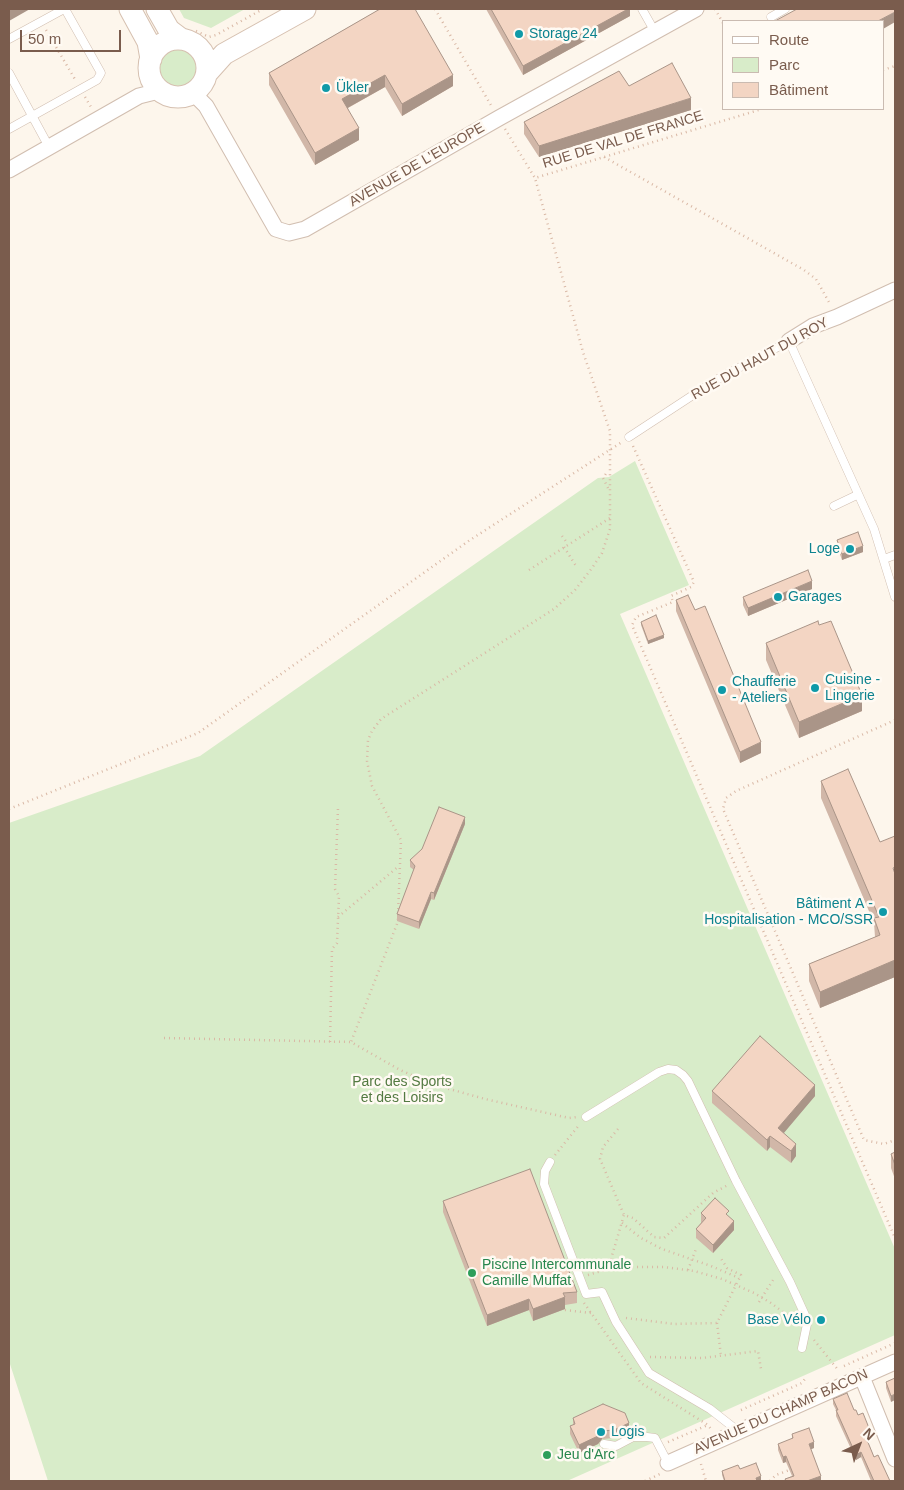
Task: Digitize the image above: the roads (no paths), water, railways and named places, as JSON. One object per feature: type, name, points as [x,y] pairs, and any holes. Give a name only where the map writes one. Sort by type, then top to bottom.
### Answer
[{"type":"main road","points":[[130,9],[148,42],[150,76],[159,90],[176,98],[185,97],[200,88],[207,74],[224,54],[306,9]]},
{"type":"main road","points":[[157,9],[169,30],[189,38],[215,43],[278,9]]},
{"type":"main road","points":[[150,59],[155,50],[162,44],[171,40],[189,38]]},
{"type":"main road","points":[[189,38],[205,57],[207,74]]},
{"type":"street","name":"AVENUE DE L'EUROPE","points":[[193,93],[206,106],[276,229],[289,234],[305,229],[499,118],[696,9]]},
{"type":"street","points":[[9,170],[139,96],[159,90]]},
{"type":"street","name":"RUE DU HAUT DU ROY","points":[[789,341],[813,326],[895,290]]},
{"type":"street","name":"AVENUE DU CHAMP BACON","points":[[668,1463],[895,1362]]},
{"type":"street","points":[[855,1380],[895,1459]]},
{"type":"lane","points":[[9,39],[64,9],[101,73],[97,80],[9,130]]},
{"type":"lane","points":[[642,9],[654,32]]},
{"type":"lane","points":[[771,16],[784,9]]},
{"type":"lane","points":[[9,73],[49,147]]},
{"type":"lane","points":[[789,341],[874,529],[895,598]]},
{"type":"lane","name":"RUE DU HAUT DU ROY","points":[[629,437],[716,380],[789,341]]},
{"type":"lane","points":[[834,506],[857,495]]},
{"type":"lane","points":[[884,559],[895,555]]},
{"type":"lane","points":[[586,1117],[659,1072],[668,1069],[676,1070],[688,1081],[736,1181],[790,1282],[805,1315],[807,1324],[802,1348]]},
{"type":"lane","points":[[550,1162],[545,1172],[544,1184],[586,1294],[602,1292],[614,1317],[649,1373],[710,1409],[738,1431]]},
{"type":"lane","points":[[604,1444],[616,1446],[633,1437],[654,1438],[668,1463]]},
{"type":"place","name":"Storage 24","points":[[519,34]]},
{"type":"place","name":"Ükler","points":[[326,88]]},
{"type":"place","name":"Loge","points":[[850,549]]},
{"type":"place","name":"Garages","points":[[778,597]]},
{"type":"place","name":"Cuisine - Lingerie","points":[[815,688]]},
{"type":"place","name":"Chaufferie - Ateliers","points":[[722,690]]},
{"type":"place","name":"Bâtiment A - Hospitalisation - MCO/SSR","points":[[883,912]]},
{"type":"place","name":"Piscine Intercommunale Camille Muffat","points":[[472,1273]]},
{"type":"place","name":"Base Vélo","points":[[821,1320]]},
{"type":"place","name":"Logis","points":[[601,1432]]},
{"type":"place","name":"Jeu d'Arc","points":[[547,1455]]},
{"type":"park label","name":"Parc des Sports et des Loisirs","points":[[402,1090]]}]
